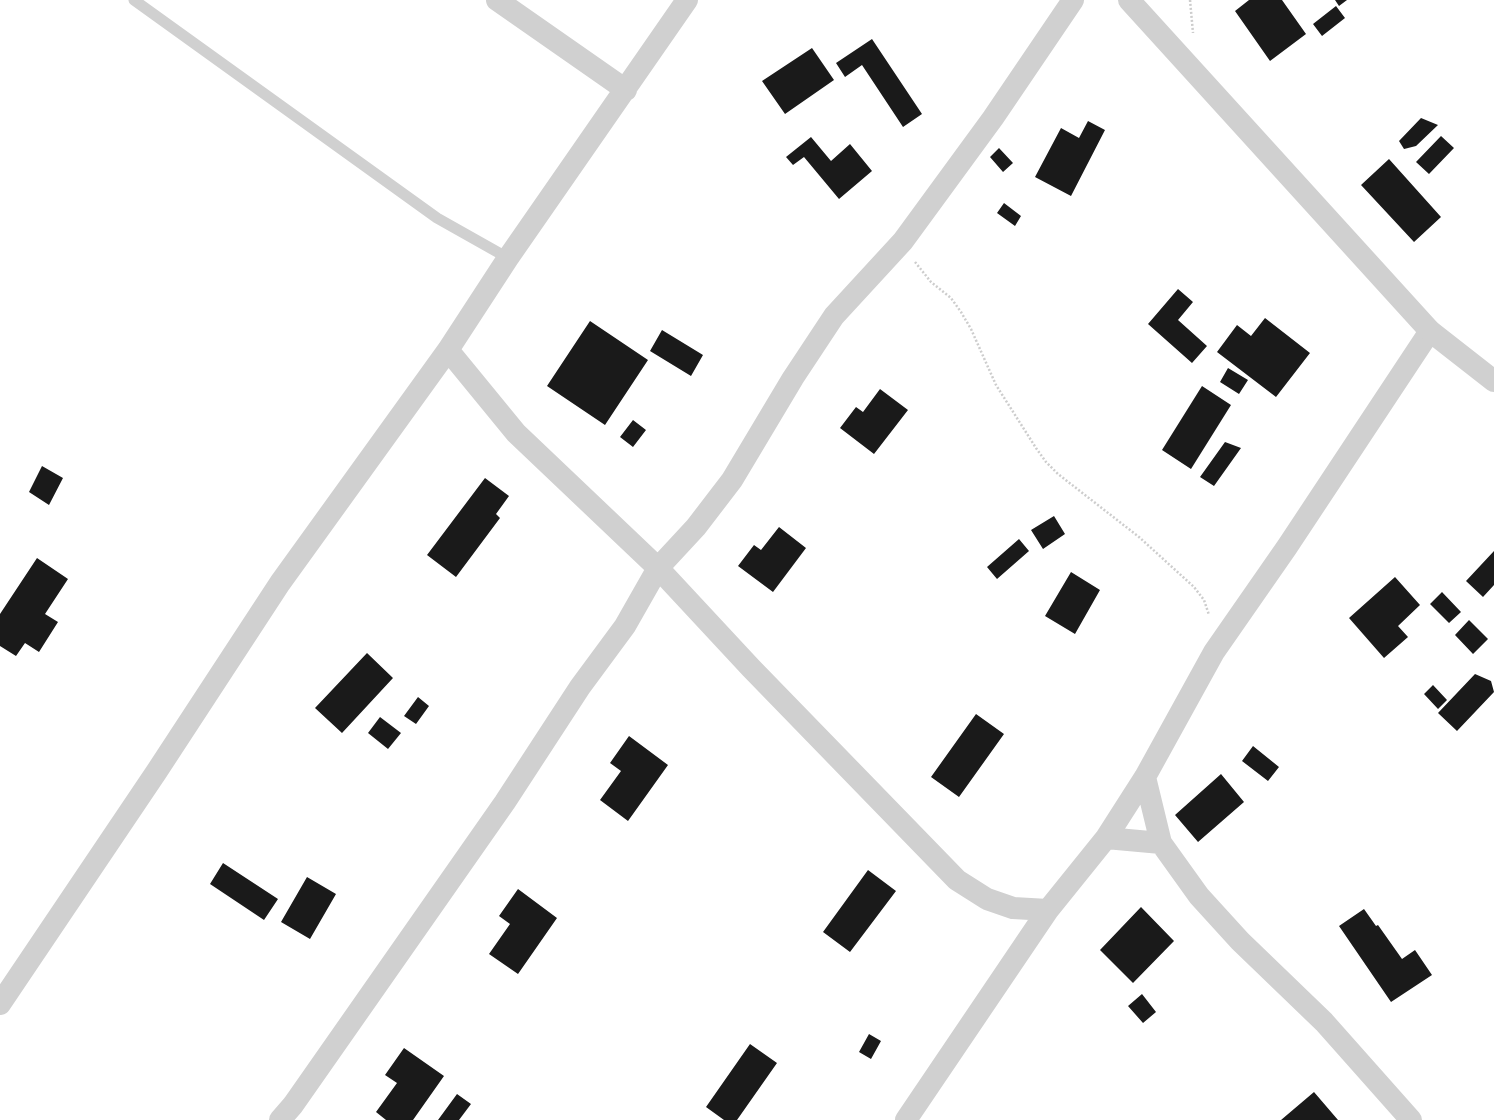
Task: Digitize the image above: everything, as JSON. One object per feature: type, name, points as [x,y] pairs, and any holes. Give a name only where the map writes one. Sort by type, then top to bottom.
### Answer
[{"type":"street","points":[[497,0],[626,90]]},
{"type":"street","points":[[0,1004],[157,771],[280,584],[448,350],[508,258],[688,0]]},
{"type":"street","points":[[280,1120],[293,1105],[505,802],[580,687],[625,626],[658,568],[696,527],[732,480],[793,378],[834,316],[903,241],[994,118],[1074,0]]},
{"type":"street","points":[[1129,0],[1430,331],[1494,381]]},
{"type":"street","points":[[906,1120],[1048,910],[1106,838],[1145,778],[1214,652],[1291,541],[1430,331]]},
{"type":"street","points":[[448,350],[516,434],[658,568],[751,668],[957,880],[987,899],[1013,908],[1048,910]]},
{"type":"street","points":[[1145,778],[1161,843],[1199,896],[1240,941],[1324,1022],[1411,1120]]},
{"type":"street","points":[[1106,838],[1161,843]]},
{"type":"lane","points":[[134,0],[437,218],[508,258]]},
{"type":"path","points":[[903,241],[920,269],[931,282],[951,298],[972,329],[996,385],[1046,462],[1058,474],[1139,537],[1194,587],[1204,600],[1215,633],[1214,652]]},
{"type":"building","points":[[1249,0],[1282,0],[1306,34],[1270,61],[1235,11]]},
{"type":"building","points":[[1335,0],[1347,0],[1339,6]]},
{"type":"building","points":[[1336,6],[1345,18],[1322,36],[1313,24]]},
{"type":"building","points":[[872,39],[922,114],[903,127],[862,65],[845,77],[836,63]]},
{"type":"building","points":[[812,48],[834,80],[785,114],[762,81]]},
{"type":"building","points":[[1421,118],[1438,125],[1416,146],[1404,149],[1399,141]]},
{"type":"building","points":[[1088,121],[1105,130],[1071,196],[1035,177],[1061,128],[1079,138]]},
{"type":"building","points":[[1441,136],[1454,148],[1429,174],[1416,162]]},
{"type":"building","points":[[811,137],[831,161],[850,144],[872,171],[839,199],[804,157],[793,165],[786,157]]},
{"type":"building","points":[[999,148],[1013,163],[1003,172],[990,157]]},
{"type":"building","points":[[1389,159],[1441,217],[1414,242],[1361,185]]},
{"type":"building","points":[[1004,203],[1021,216],[1015,226],[997,213]]},
{"type":"building","points":[[1178,289],[1193,302],[1178,320],[1207,346],[1192,363],[1148,324]]},
{"type":"building","points":[[1265,318],[1310,353],[1276,397],[1217,352],[1237,325],[1251,336]]},
{"type":"building","points":[[590,321],[648,360],[605,425],[547,386]]},
{"type":"building","points":[[662,330],[703,355],[691,376],[650,351]]},
{"type":"building","points":[[1228,368],[1248,380],[1239,394],[1220,382]]},
{"type":"building","points":[[1202,386],[1231,405],[1191,469],[1162,450]]},
{"type":"building","points":[[880,389],[908,410],[874,454],[840,428],[856,407],[863,412]]},
{"type":"building","points":[[633,420],[646,430],[633,447],[620,437]]},
{"type":"building","points":[[1225,442],[1241,448],[1214,486],[1200,477]]},
{"type":"building","points":[[42,466],[63,478],[49,505],[29,492]]},
{"type":"building","points":[[485,478],[509,496],[496,514],[500,518],[456,577],[427,555]]},
{"type":"building","points":[[1054,516],[1065,534],[1043,549],[1031,530]]},
{"type":"building","points":[[779,527],[806,548],[773,592],[738,566],[754,545],[761,550]]},
{"type":"building","points":[[1019,539],[1029,551],[997,579],[987,567]]},
{"type":"building","points":[[1494,551],[1494,585],[1483,597],[1466,581]]},
{"type":"building","points":[[37,558],[68,579],[45,614],[58,622],[39,652],[25,643],[16,656],[0,646],[0,614]]},
{"type":"building","points":[[1071,572],[1100,590],[1075,634],[1045,616]]},
{"type":"building","points":[[1395,577],[1420,605],[1398,626],[1408,637],[1384,658],[1349,618]]},
{"type":"building","points":[[1442,592],[1461,612],[1449,623],[1430,604]]},
{"type":"building","points":[[1469,620],[1488,639],[1473,654],[1455,635]]},
{"type":"building","points":[[367,653],[393,678],[342,733],[315,708]]},
{"type":"building","points":[[1475,674],[1491,681],[1494,692],[1457,731],[1438,713]]},
{"type":"building","points":[[1433,685],[1447,700],[1438,709],[1424,694]]},
{"type":"building","points":[[418,697],[429,706],[416,724],[404,716]]},
{"type":"building","points":[[976,714],[1004,734],[959,797],[931,777]]},
{"type":"building","points":[[380,717],[401,733],[388,749],[368,733]]},
{"type":"building","points":[[629,736],[668,765],[628,821],[600,800],[621,771],[610,763]]},
{"type":"building","points":[[1253,746],[1279,767],[1268,781],[1242,761]]},
{"type":"building","points":[[1221,774],[1244,802],[1198,842],[1175,815]]},
{"type":"building","points":[[223,863],[278,899],[264,920],[210,884]]},
{"type":"building","points":[[868,870],[896,891],[850,952],[823,932]]},
{"type":"building","points":[[307,877],[336,894],[310,939],[281,922]]},
{"type":"building","points":[[518,889],[557,918],[518,974],[489,954],[510,924],[499,916]]},
{"type":"building","points":[[1141,907],[1174,941],[1133,983],[1100,950]]},
{"type":"building","points":[[1364,909],[1376,926],[1378,925],[1402,959],[1415,950],[1432,975],[1391,1002],[1339,926]]},
{"type":"building","points":[[1142,994],[1156,1012],[1143,1023],[1128,1006]]},
{"type":"building","points":[[869,1034],[881,1041],[871,1059],[859,1052]]},
{"type":"building","points":[[750,1044],[777,1063],[737,1120],[724,1120],[706,1107]]},
{"type":"building","points":[[404,1048],[444,1076],[413,1120],[386,1120],[376,1112],[397,1083],[385,1075]]},
{"type":"building","points":[[1314,1092],[1338,1120],[1281,1120]]},
{"type":"building","points":[[457,1094],[471,1104],[459,1120],[438,1120]]}]
